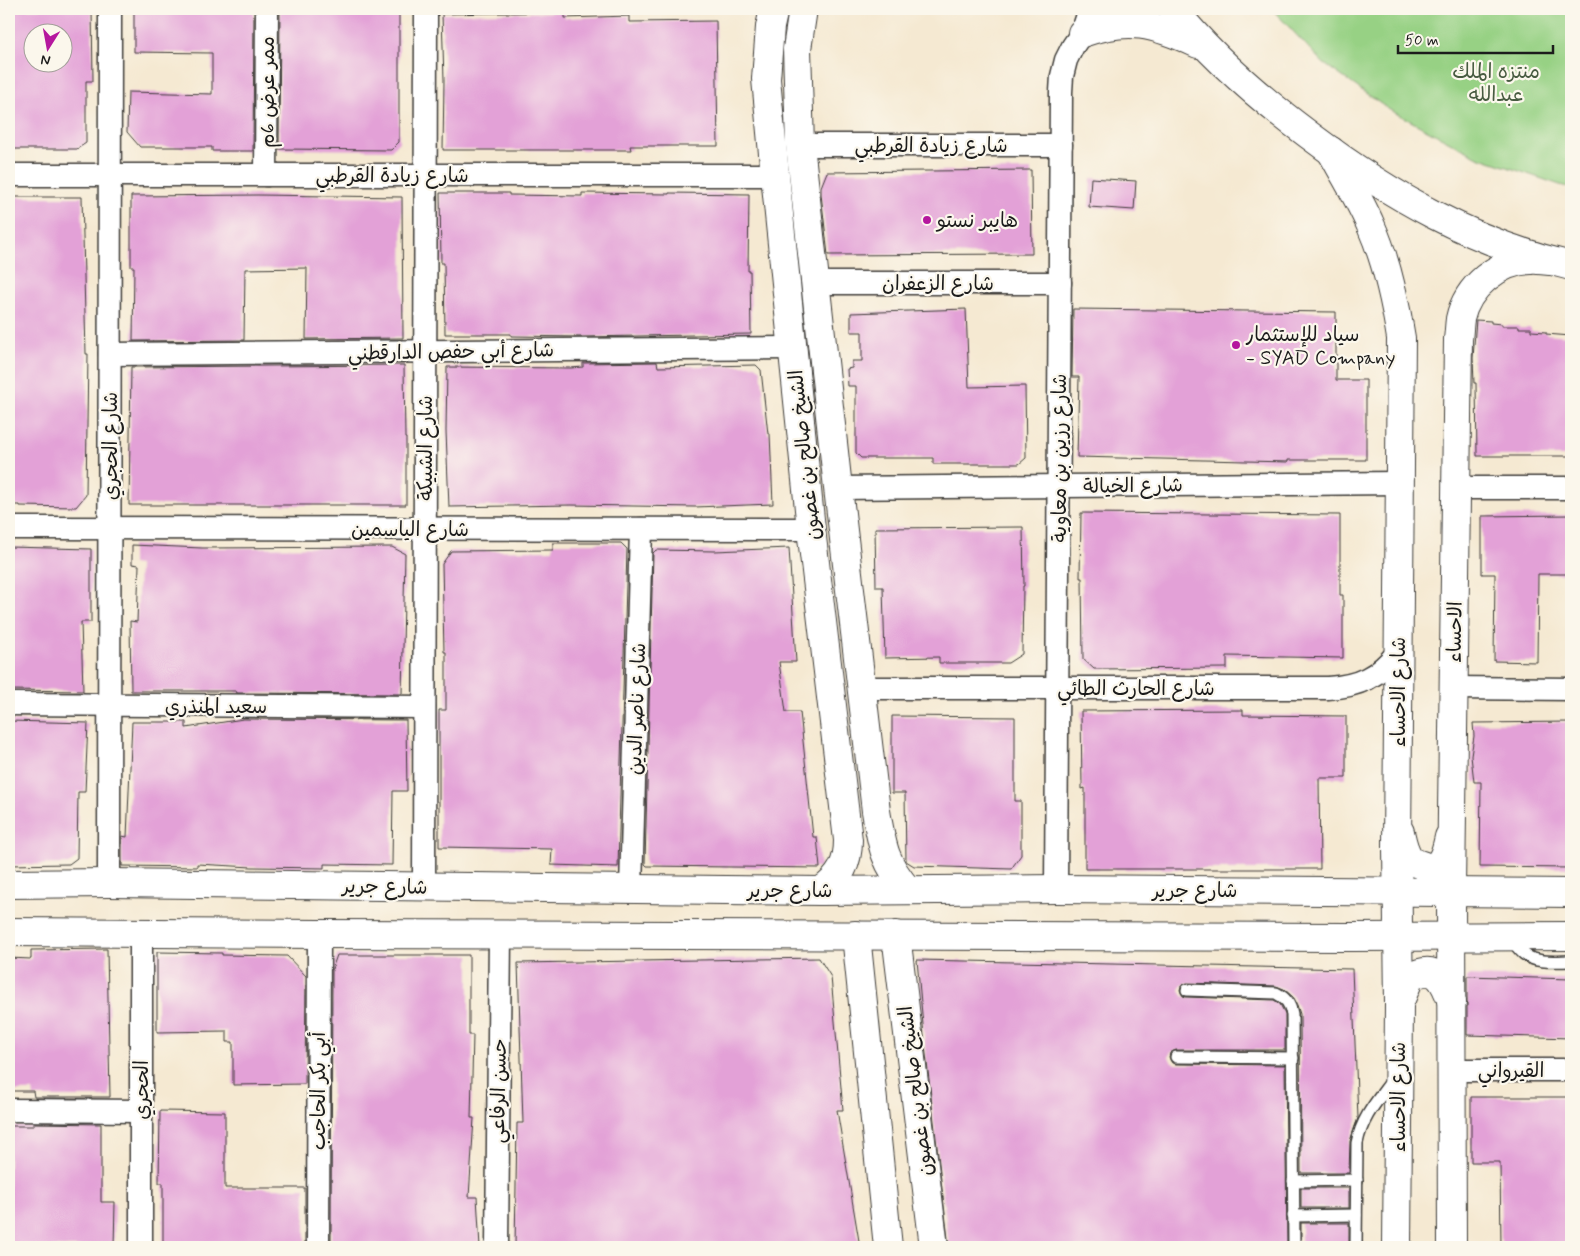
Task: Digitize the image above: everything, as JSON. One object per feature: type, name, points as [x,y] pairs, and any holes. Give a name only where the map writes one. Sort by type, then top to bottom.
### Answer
[{"type":"main road","name":"الشيخ صالح بن غصون","points":[[774,9],[770,27],[766,79],[811,529],[847,832],[848,852],[845,864],[831,884],[821,891]]},
{"type":"main road","name":"الشيخ صالح بن غصون","points":[[803,9],[796,48],[800,145],[838,488],[874,788],[884,853],[890,867],[908,890]]},
{"type":"main road","points":[[1173,9],[1208,49],[1266,103],[1331,151],[1399,196],[1473,234],[1511,249],[1561,264]]},
{"type":"main road","points":[[1086,21],[1102,26],[1124,23],[1145,24],[1166,30],[1208,49]]},
{"type":"main road","name":"شارع الاحساء","points":[[1331,151],[1372,228],[1390,282],[1401,338],[1397,824],[1399,1004],[1397,1074],[1398,1247]]},
{"type":"main road","name":"الاحساء","points":[[1451,892],[1458,339],[1460,319],[1467,300],[1478,284],[1493,272],[1511,263],[1530,260],[1561,264]]},
{"type":"main road","points":[[843,790],[857,805],[866,804],[874,788]]},
{"type":"main road","points":[[847,832],[860,816],[869,817],[880,829]]},
{"type":"main road","points":[[1397,824],[1406,853],[1414,863],[1428,867],[1434,866],[1443,860],[1452,827]]},
{"type":"main road","name":"شارع جرير","points":[[9,884],[109,883],[821,891],[1056,889],[1571,893]]},
{"type":"main road","points":[[1347,890],[1374,896],[1380,903],[1381,909],[1378,923],[1374,928],[1368,932],[1347,937]]},
{"type":"main road","points":[[1451,892],[1452,1247]]},
{"type":"main road","points":[[1506,935],[1479,929],[1473,915],[1478,901],[1483,897],[1489,894],[1507,892]]},
{"type":"main road","points":[[9,932],[1347,937],[1571,936]]},
{"type":"main road","name":"الشيخ صالح بن غصون","points":[[856,935],[889,1247]]},
{"type":"main road","name":"الشيخ صالح بن غصون","points":[[896,935],[933,1245]]},
{"type":"main road","points":[[1399,1004],[1410,976],[1424,971],[1438,974],[1446,985],[1452,1002]]},
{"type":"street","name":"شارع الحجري","points":[[109,883],[110,9]]},
{"type":"street","name":"ممر عرض 6م","points":[[266,175],[267,9]]},
{"type":"street","name":"شارع الشبيكة","points":[[424,886],[426,9]]},
{"type":"street","name":"شارع رزين بن معاوية","points":[[1056,889],[1062,76],[1066,60],[1086,21]]},
{"type":"street","name":"شارع زيادة القرطبي","points":[[800,145],[1061,145]]},
{"type":"street","name":"شارع زيادة القرطبي","points":[[9,175],[775,175]]},
{"type":"street","name":"شارع الزعفران","points":[[815,282],[1060,283]]},
{"type":"street","name":"شارع أبي حفص الدارقطني","points":[[110,354],[792,348]]},
{"type":"street","name":"شارع الخيالة","points":[[838,488],[1399,483]]},
{"type":"street","points":[[1457,488],[1571,488]]},
{"type":"street","name":"شارع الياسمين","points":[[9,528],[811,529]]},
{"type":"street","name":"شارع ناصر الدين","points":[[631,889],[641,529]]},
{"type":"street","name":"شارع الحارث الطائي","points":[[862,688],[1328,688],[1355,684],[1368,679],[1390,663],[1398,652]]},
{"type":"street","points":[[1453,688],[1571,689]]},
{"type":"street","name":"سعيد المنذري","points":[[9,704],[424,707]]},
{"type":"street","name":"الحجري","points":[[141,932],[141,1247]]},
{"type":"street","name":"أبي بكر الحاجب","points":[[318,1247],[319,934]]},
{"type":"street","name":"حسن الرفاعي","points":[[497,1247],[500,934]]},
{"type":"street","name":"القيرواني","points":[[1452,1070],[1571,1070]]},
{"type":"street","points":[[9,1110],[142,1111]]},
{"type":"lane","points":[[1506,935],[1522,952],[1531,958],[1571,961]]},
{"type":"lane","points":[[1187,990],[1269,992],[1282,996],[1287,1001],[1292,1014],[1294,1247]]},
{"type":"lane","points":[[1176,1057],[1292,1058]]},
{"type":"lane","points":[[1356,1247],[1356,1143],[1362,1123],[1370,1109],[1397,1074]]},
{"type":"lane","points":[[1293,1181],[1356,1180]]},
{"type":"lane","points":[[1294,1216],[1356,1215]]},
{"type":"green space","name":"منتزه الملك عبدالله","points":[[1272,9],[1571,9],[1571,188],[1478,157],[1388,109],[1323,63]]},
{"type":"building","points":[[9,9],[92,9],[93,81],[86,81],[86,143],[77,149],[10,149]]},
{"type":"building","points":[[134,9],[254,9],[253,151],[212,151],[212,147],[140,147],[127,132],[128,92],[212,94],[212,53],[134,52]]},
{"type":"building","points":[[280,9],[399,9],[399,142],[391,150],[279,149]]},
{"type":"building","points":[[565,12],[565,18],[629,16],[629,22],[716,21],[718,146],[630,146],[631,150],[443,150],[444,80],[442,14]]},
{"type":"building","name":"هايبر نستو","points":[[1031,170],[1032,254],[828,255],[821,194],[821,187],[827,172]]},
{"type":"building","points":[[1091,178],[1136,181],[1134,210],[1089,207]]},
{"type":"building","points":[[440,193],[582,196],[582,193],[749,194],[748,271],[750,271],[751,334],[582,337],[445,334],[444,263],[441,263]]},
{"type":"building","points":[[131,196],[402,197],[403,338],[306,339],[307,268],[245,269],[244,340],[133,341],[134,267],[131,267]]},
{"type":"building","points":[[9,197],[82,197],[86,354],[88,354],[86,495],[76,507],[9,505]]},
{"type":"building","points":[[966,309],[969,387],[1025,386],[1026,458],[1019,464],[933,464],[933,458],[861,458],[856,453],[856,386],[848,386],[847,369],[852,368],[852,361],[862,361],[862,332],[851,332],[851,313]]},
{"type":"building","points":[[1073,309],[1336,312],[1336,380],[1366,380],[1366,460],[1288,460],[1288,462],[1077,457],[1079,377],[1072,377]]},
{"type":"building","points":[[1476,320],[1491,321],[1491,323],[1502,324],[1502,326],[1531,328],[1531,331],[1546,332],[1546,334],[1571,336],[1571,456],[1477,456],[1476,383],[1474,383],[1473,358]]},
{"type":"building","points":[[657,362],[658,367],[756,365],[761,370],[768,434],[770,434],[773,504],[695,507],[571,505],[449,507],[446,431],[447,367],[571,368],[583,367],[583,363]]},
{"type":"building","points":[[404,365],[406,505],[129,505],[131,367]]},
{"type":"building","points":[[1081,513],[1340,515],[1340,595],[1343,595],[1343,658],[1227,656],[1227,668],[1094,669],[1083,659],[1082,578],[1080,578]]},
{"type":"building","points":[[1571,515],[1571,574],[1538,574],[1537,662],[1494,661],[1495,574],[1482,574],[1482,516]]},
{"type":"building","points":[[1023,527],[1022,654],[1008,663],[939,663],[939,657],[885,658],[883,587],[876,587],[875,528]]},
{"type":"building","points":[[553,543],[621,543],[627,549],[618,867],[551,865],[552,849],[439,847],[439,710],[446,710],[446,652],[444,652],[442,564],[451,551],[553,550]]},
{"type":"building","points":[[132,545],[202,548],[392,547],[405,554],[402,694],[131,691],[130,621],[137,622],[139,565],[132,564]]},
{"type":"building","points":[[9,547],[91,549],[91,622],[81,622],[83,691],[9,690]]},
{"type":"building","points":[[789,548],[796,662],[779,662],[786,712],[800,712],[813,837],[817,837],[820,868],[647,866],[645,864],[653,553],[656,550],[715,551]]},
{"type":"building","points":[[1243,710],[1243,715],[1346,716],[1346,778],[1319,778],[1320,869],[1085,869],[1085,788],[1082,789],[1081,711]]},
{"type":"building","points":[[892,716],[1015,717],[1015,801],[1021,801],[1021,855],[1011,869],[914,866],[906,861],[905,793],[892,793]]},
{"type":"building","points":[[243,719],[406,720],[407,791],[393,791],[392,865],[324,864],[324,868],[197,864],[197,867],[122,866],[122,836],[127,837],[132,722],[186,722],[186,728]]},
{"type":"building","points":[[9,721],[88,723],[85,792],[78,792],[77,858],[69,864],[9,865]]},
{"type":"building","points":[[1571,722],[1571,868],[1480,867],[1481,782],[1474,782],[1471,756],[1474,736],[1473,723]]},
{"type":"building","points":[[107,949],[110,1097],[34,1097],[33,1091],[9,1091],[9,958],[31,959],[31,950]]},
{"type":"building","points":[[157,952],[287,956],[306,976],[305,1084],[233,1085],[233,1042],[227,1042],[227,1031],[157,1032]]},
{"type":"building","points":[[337,955],[469,955],[469,1035],[473,1035],[471,1118],[474,1118],[469,1197],[477,1197],[480,1247],[331,1247],[332,969]]},
{"type":"building","points":[[819,958],[831,977],[843,1110],[837,1110],[860,1247],[515,1247],[517,1123],[523,1123],[518,963]]},
{"type":"building","points":[[917,960],[1352,969],[1358,1118],[1350,1141],[1349,1173],[1301,1173],[1300,1014],[1293,997],[1284,989],[1276,986],[1187,983],[1181,986],[1180,990],[1183,996],[1186,997],[1274,1000],[1280,1004],[1285,1015],[1285,1050],[1176,1050],[1170,1053],[1169,1057],[1172,1063],[1176,1064],[1285,1065],[1287,1247],[949,1247],[925,1046]]},
{"type":"building","points":[[1467,976],[1571,979],[1571,1038],[1467,1035]]},
{"type":"building","points":[[1471,1097],[1571,1097],[1571,1247],[1501,1247],[1500,1162],[1471,1162]]},
{"type":"building","points":[[160,1111],[225,1112],[225,1188],[305,1188],[305,1247],[163,1247],[163,1183],[159,1183]]},
{"type":"building","points":[[34,1123],[101,1124],[101,1202],[115,1202],[114,1247],[9,1247],[9,1126],[34,1126]]},
{"type":"building","points":[[1301,1188],[1349,1188],[1349,1208],[1301,1208]]},
{"type":"building","points":[[1301,1223],[1349,1223],[1349,1247],[1301,1247]]},
{"type":"place","name":"هايبر نستو","points":[[927,220]]},
{"type":"place","name":"سياد للإستثمار - SYAD Company","points":[[1236,345]]}]
